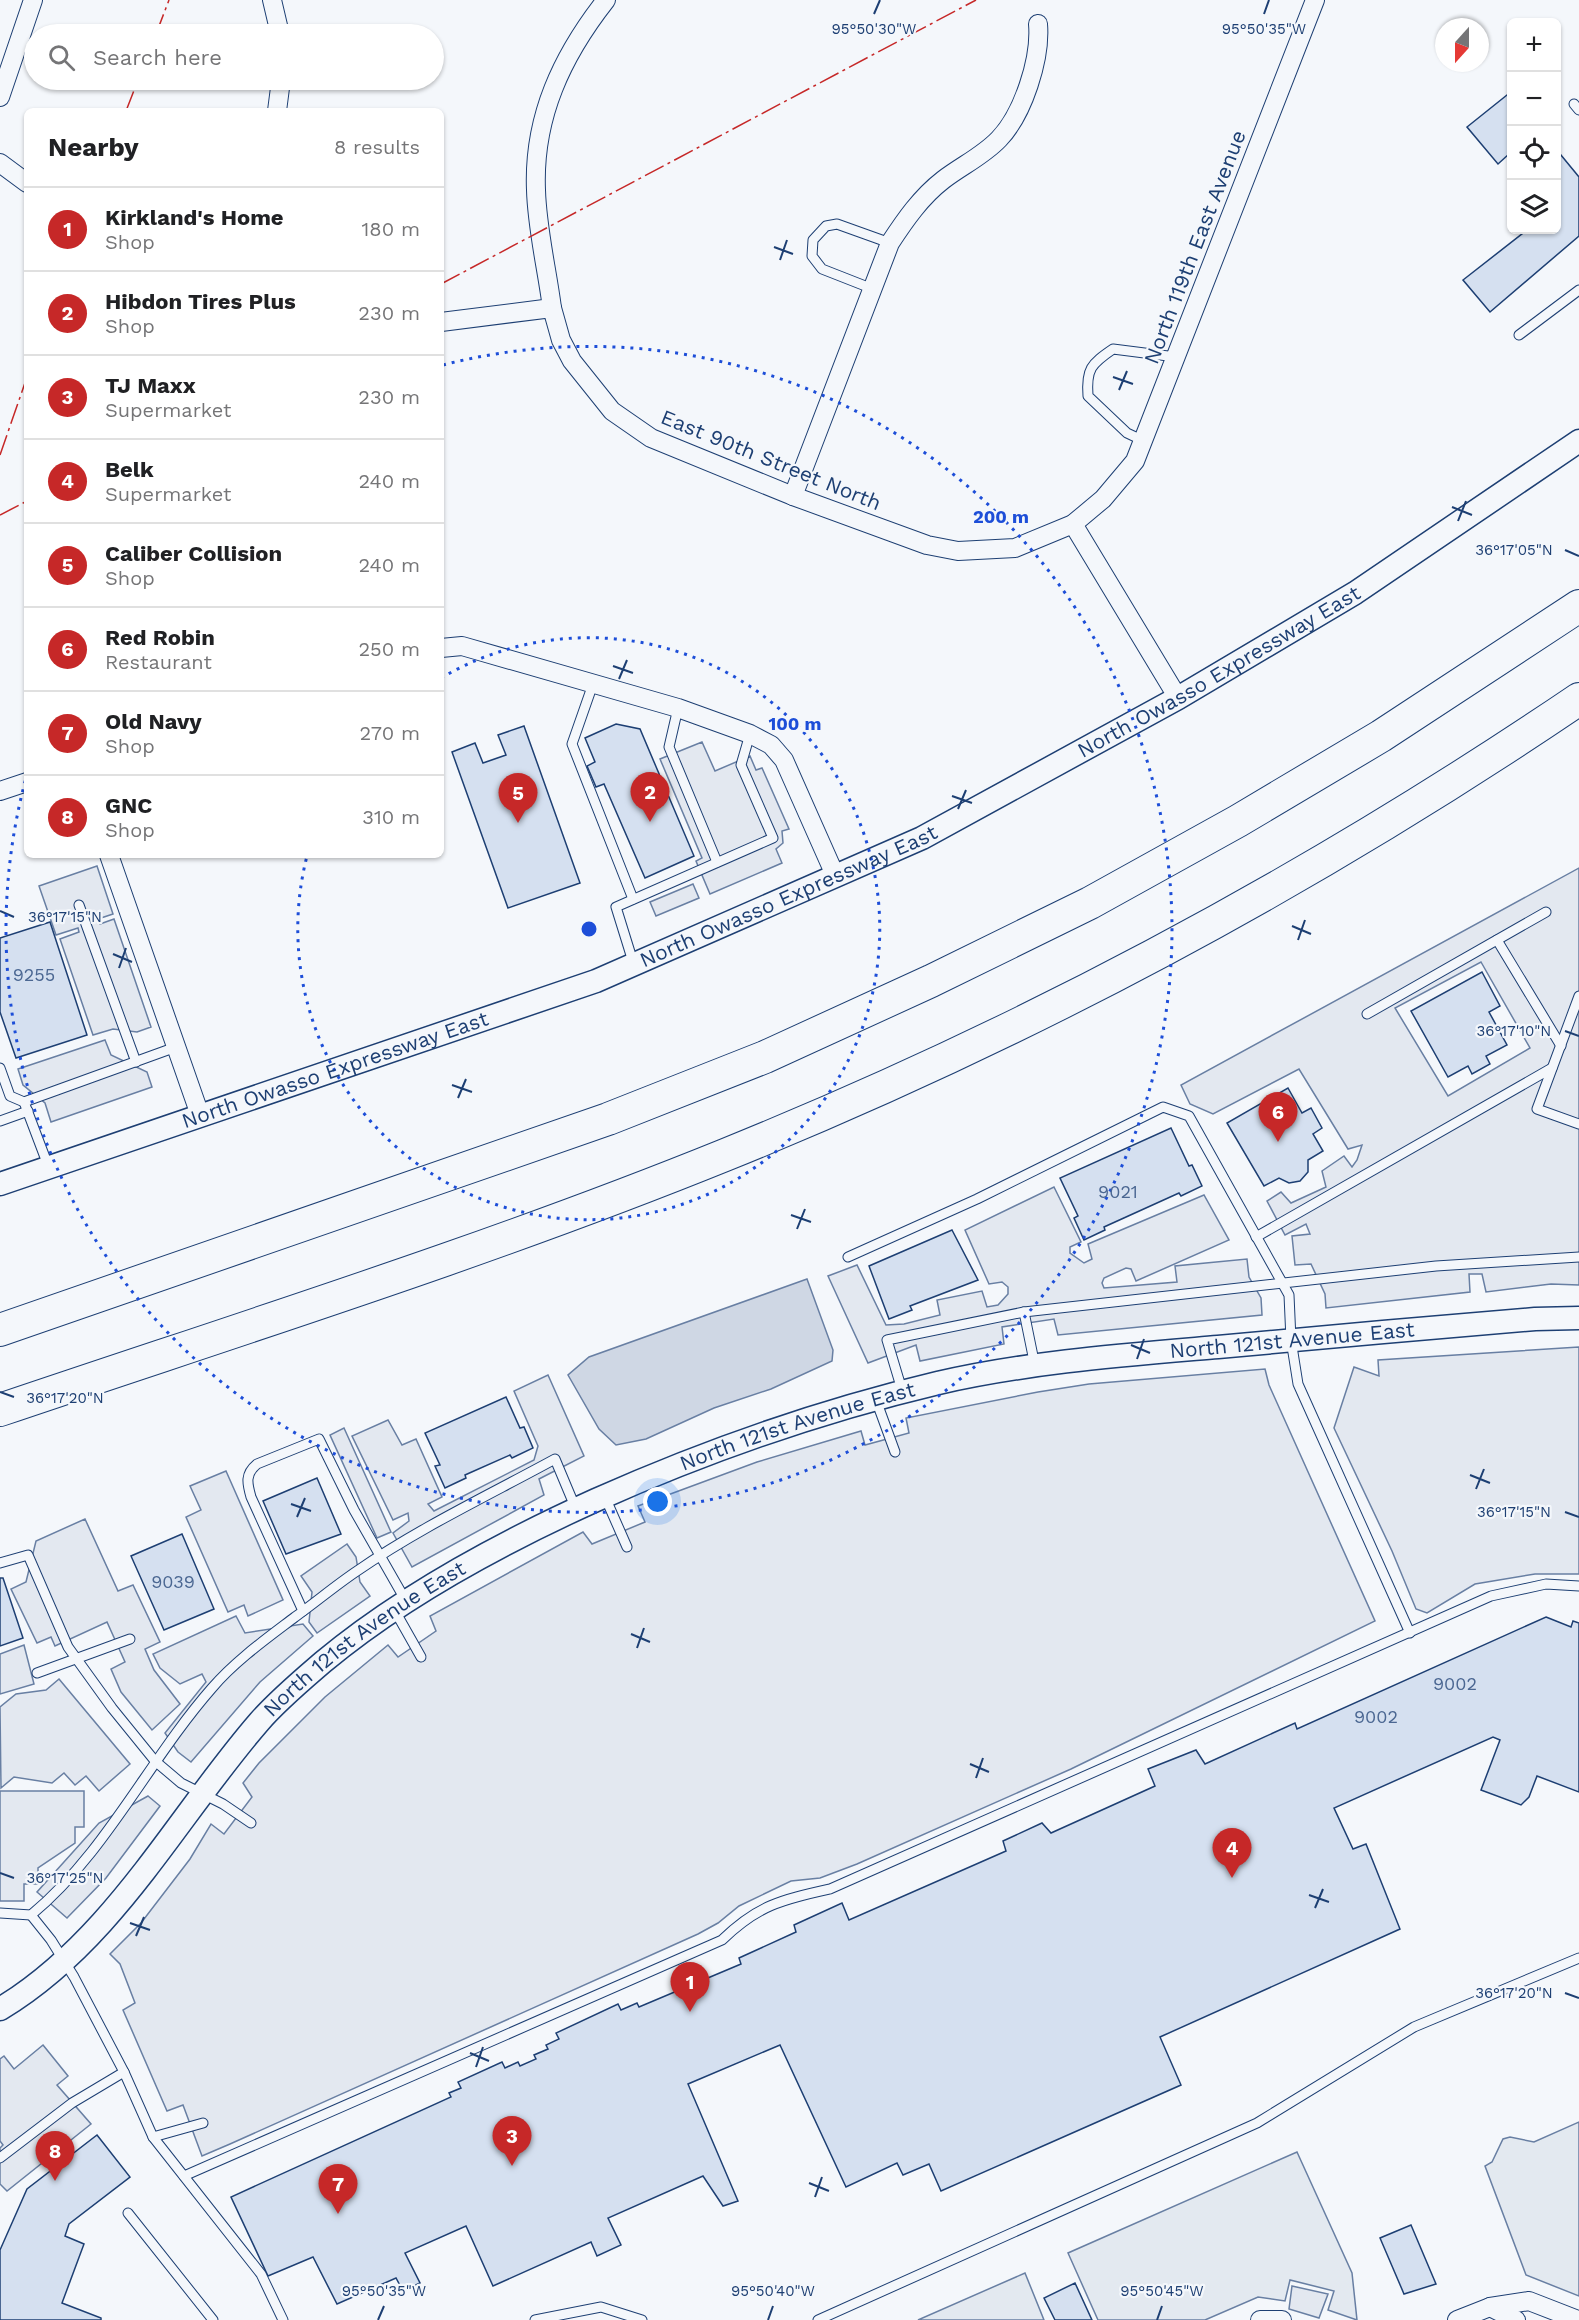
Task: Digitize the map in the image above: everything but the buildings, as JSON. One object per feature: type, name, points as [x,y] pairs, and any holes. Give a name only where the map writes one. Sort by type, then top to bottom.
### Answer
[{"type":"highway","points":[[0,1330],[608,1119],[765,1056],[931,981],[1090,903],[1238,821],[1381,736],[1579,606]]},
{"type":"highway","points":[[0,1410],[576,1214],[727,1155],[896,1081],[1123,970],[1240,908],[1510,746],[1579,699]]},
{"type":"street","points":[[25,24],[33,0]]},
{"type":"street","points":[[272,0],[278,24]]},
{"type":"street","name":"East 90th Street North","points":[[606,0],[584,28],[557,76],[543,118],[536,191],[552,308],[561,339],[572,362],[612,411],[651,438],[793,496],[927,545],[958,551],[1015,548],[1072,524]]},
{"type":"street","name":"North 119th East Avenue","points":[[1072,524],[1103,499],[1135,461],[1315,0]]},
{"type":"street","points":[[793,496],[890,243],[906,218],[942,180],[999,140],[1010,125],[1031,78],[1040,45],[1038,24]]},
{"type":"street","points":[[0,97],[24,26]]},
{"type":"street","points":[[277,108],[280,90]]},
{"type":"street","points":[[0,163],[24,181]]},
{"type":"street","points":[[444,322],[552,308]]},
{"type":"street","name":"North Owasso Expressway East","points":[[0,1184],[597,981],[922,838],[1178,698],[1355,593],[1579,441]]},
{"type":"street","points":[[1072,524],[1178,698]]},
{"type":"street","points":[[444,648],[462,646],[678,708],[771,745],[783,760],[835,875]]},
{"type":"street","points":[[0,791],[24,783]]},
{"type":"street","points":[[110,858],[200,1115]]},
{"type":"street","name":"North 121st Avenue East","points":[[0,2009],[26,1994],[98,1927],[155,1860],[260,1720],[325,1660],[474,1560],[604,1496],[728,1445],[876,1400],[941,1383],[1035,1366],[1127,1354],[1535,1318],[1579,1318]]},
{"type":"street","points":[[1457,2320],[1490,2307],[1529,2301],[1543,2314],[1578,2320]]},
{"type":"street","points":[[1490,2307],[1516,2320]]},
{"type":"street","points":[[1260,2320],[1282,2320]]},
{"type":"lane","points":[[873,289],[822,269],[812,256],[813,240],[826,226],[837,224],[890,243]]},
{"type":"lane","points":[[1519,335],[1579,290]]},
{"type":"lane","points":[[1144,441],[1126,433],[1088,396],[1087,377],[1094,362],[1113,349],[1176,357]]},
{"type":"lane","points":[[593,684],[572,744],[633,899]]},
{"type":"lane","points":[[678,708],[669,747],[717,862]]},
{"type":"lane","points":[[634,964],[615,907],[773,838],[741,765],[750,735]]},
{"type":"lane","points":[[78,905],[136,1062]]},
{"type":"lane","points":[[1367,1014],[1546,912]]},
{"type":"lane","points":[[1497,940],[1561,1046]]},
{"type":"lane","points":[[1579,996],[1537,1109],[1579,1124]]},
{"type":"lane","points":[[0,1121],[26,1106],[176,1047]]},
{"type":"lane","points":[[0,1068],[10,1096],[26,1106],[49,1168]]},
{"type":"lane","points":[[1257,1237],[1552,1068]]},
{"type":"lane","points":[[848,1257],[977,1199],[1163,1107],[1189,1116],[1289,1295],[1291,1340],[1298,1384],[1410,1633]]},
{"type":"lane","points":[[903,1393],[887,1340],[1024,1312],[1473,1263],[1579,1257]]},
{"type":"lane","points":[[1024,1312],[1035,1366]]},
{"type":"lane","points":[[876,1400],[895,1452]]},
{"type":"lane","points":[[303,1611],[251,1497],[247,1482],[250,1471],[257,1464],[320,1439],[380,1557],[421,1656]]},
{"type":"lane","points":[[0,1913],[31,1915],[47,1901],[87,1858],[155,1761],[212,1687],[240,1661],[303,1611],[380,1557],[427,1528],[555,1460],[576,1509]]},
{"type":"lane","points":[[604,1496],[627,1547]]},
{"type":"lane","points":[[0,1563],[28,1555],[68,1647],[155,1761],[181,1783],[251,1823]]},
{"type":"lane","points":[[184,2176],[722,1940],[745,1918],[784,1899],[830,1889],[1491,1596],[1546,1584],[1579,1586]]},
{"type":"lane","points":[[36,1673],[77,1661],[130,1639]]},
{"type":"lane","points":[[31,1915],[63,1960],[124,2072],[153,2137],[261,2274],[279,2319]]},
{"type":"lane","points":[[818,2320],[1257,2123],[1414,2027],[1579,1958]]},
{"type":"lane","points":[[0,2158],[72,2103],[124,2072]]},
{"type":"lane","points":[[153,2137],[203,2123]]},
{"type":"lane","points":[[128,2213],[213,2320]]},
{"type":"lane","points":[[535,2320],[602,2307],[642,2320]]},
{"type":"shaded area","points":[[702,742],[715,771],[750,756],[756,770],[762,768],[789,829],[782,831],[783,843],[776,849],[782,863],[710,894],[696,861],[702,858],[660,759]]},
{"type":"shaded area","points":[[97,866],[113,914],[98,919],[100,924],[114,919],[151,1027],[137,1032],[113,1029],[93,1035],[60,939],[79,932],[78,928],[56,935],[39,886]]},
{"type":"shaded area","points":[[1579,868],[1579,1285],[1551,1284],[1486,1292],[1482,1274],[1469,1274],[1470,1292],[1326,1308],[1325,1294],[1311,1264],[1295,1265],[1292,1236],[1310,1234],[1306,1224],[1285,1235],[1267,1201],[1281,1192],[1291,1203],[1326,1187],[1322,1171],[1344,1156],[1352,1167],[1362,1145],[1348,1149],[1299,1069],[1213,1114],[1190,1104],[1181,1085]],"holes":[[[1481,962],[1530,1048],[1448,1096],[1395,1008]]]},
{"type":"shaded area","points":[[693,884],[699,898],[656,916],[650,902]]},
{"type":"shaded area","points":[[105,1040],[111,1055],[147,1072],[152,1087],[51,1122],[45,1103],[23,1085],[18,1069]]},
{"type":"shaded area","points":[[1054,1187],[1081,1242],[1070,1247],[1070,1253],[1084,1263],[1092,1259],[1088,1244],[1204,1195],[1229,1240],[1136,1281],[1131,1269],[1126,1268],[1104,1278],[1102,1283],[1104,1288],[1177,1282],[1175,1266],[1247,1259],[1249,1277],[1261,1298],[1262,1315],[1058,1335],[1054,1319],[1002,1327],[1004,1344],[920,1361],[916,1345],[868,1363],[828,1276],[857,1265],[886,1325],[904,1324],[940,1315],[937,1300],[982,1291],[987,1307],[998,1305],[1008,1294],[1008,1287],[1002,1282],[989,1284],[965,1230]]},
{"type":"shaded area","points":[[807,1279],[833,1350],[832,1361],[771,1389],[714,1408],[646,1439],[616,1445],[599,1429],[568,1375],[589,1357]]},
{"type":"shaded area","points":[[1579,1347],[1579,1574],[1535,1574],[1475,1584],[1427,1613],[1416,1609],[1392,1551],[1334,1428],[1354,1367],[1379,1376],[1378,1360]]},
{"type":"shaded area","points":[[1265,1369],[1269,1385],[1375,1621],[1071,1769],[857,1864],[820,1878],[791,1881],[739,1906],[718,1923],[698,1934],[202,2156],[183,2105],[167,2111],[123,2010],[135,2003],[120,1964],[110,1954],[141,1923],[190,1859],[211,1824],[224,1834],[252,1797],[243,1783],[259,1763],[325,1697],[388,1645],[398,1657],[436,1631],[430,1616],[583,1532],[592,1544],[645,1522],[638,1506],[757,1462],[861,1431],[865,1445],[909,1433],[906,1418],[1038,1392],[1089,1384]]},
{"type":"shaded area","points":[[548,1375],[584,1456],[539,1479],[544,1495],[412,1567],[393,1533],[409,1521],[408,1513],[393,1520],[352,1436],[388,1420],[402,1445],[416,1439],[442,1497],[428,1504],[434,1511],[534,1460],[538,1446],[514,1391]]},
{"type":"shaded area","points":[[344,1428],[391,1532],[377,1538],[330,1435]]},
{"type":"shaded area","points":[[226,1471],[283,1600],[248,1616],[244,1605],[228,1612],[186,1517],[201,1510],[190,1486]]},
{"type":"shaded area","points":[[85,1519],[118,1591],[133,1585],[160,1642],[145,1649],[154,1670],[180,1704],[152,1730],[121,1692],[111,1669],[125,1662],[107,1622],[55,1646],[51,1637],[37,1643],[11,1589],[26,1582],[36,1541]]},
{"type":"shaded area","points":[[347,1544],[356,1557],[360,1582],[370,1596],[317,1633],[309,1622],[312,1592],[301,1576]]},
{"type":"shaded area","points":[[236,1616],[245,1633],[303,1624],[313,1636],[260,1682],[191,1762],[178,1752],[165,1733],[206,1682],[202,1674],[180,1684],[160,1668],[153,1654]]},
{"type":"shaded area","points":[[24,1645],[34,1684],[0,1694],[0,1654]]},
{"type":"shaded area","points":[[59,1679],[130,1764],[99,1791],[86,1776],[75,1785],[64,1773],[52,1783],[14,1777],[1,1788],[0,1707],[16,1694],[46,1690]]},
{"type":"shaded area","points":[[0,1791],[84,1791],[84,1827],[75,1827],[75,1843],[38,1868],[38,1884],[24,1884],[24,1901],[0,1901]]},
{"type":"shaded area","points":[[148,1796],[160,1806],[106,1878],[67,1918],[37,1892],[99,1823]]},
{"type":"shaded area","points":[[43,2045],[68,2076],[57,2085],[91,2124],[7,2191],[0,2184],[0,2148],[3,2145],[0,2141],[0,2059],[4,2056],[14,2069]]},
{"type":"shaded area","points":[[1579,2122],[1579,2296],[1526,2275],[1485,2166],[1492,2162],[1503,2139],[1510,2137],[1534,2142]]},
{"type":"shaded area","points":[[1297,2152],[1352,2273],[1357,2320],[1328,2310],[1334,2291],[1290,2280],[1285,2301],[1258,2297],[1205,2320],[1098,2320],[1068,2253]]},
{"type":"shaded area","points":[[1025,2273],[1044,2320],[918,2320]]},
{"type":"shaded area","points":[[1292,2286],[1328,2294],[1319,2318],[1289,2309]]},
{"type":"power","points":[[160,24],[169,0]]},
{"type":"power","points":[[444,282],[976,0]]},
{"type":"power","points":[[127,108],[134,90]]},
{"type":"power","points":[[0,455],[24,386]]},
{"type":"power","points":[[0,515],[24,503]]},
{"type":"place","name":"Hibdon Tires Plus","points":[[650,822]]},
{"type":"place","name":"Caliber Collision","points":[[518,823]]},
{"type":"place","name":"Red Robin","points":[[1278,1142]]},
{"type":"place","name":"Belk","points":[[1232,1878]]},
{"type":"place","name":"Kirkland's Home","points":[[690,2012]]},
{"type":"place","name":"TJ Maxx","points":[[512,2166]]},
{"type":"place","name":"GNC","points":[[55,2181]]},
{"type":"place","name":"Old Navy","points":[[338,2214]]}]
